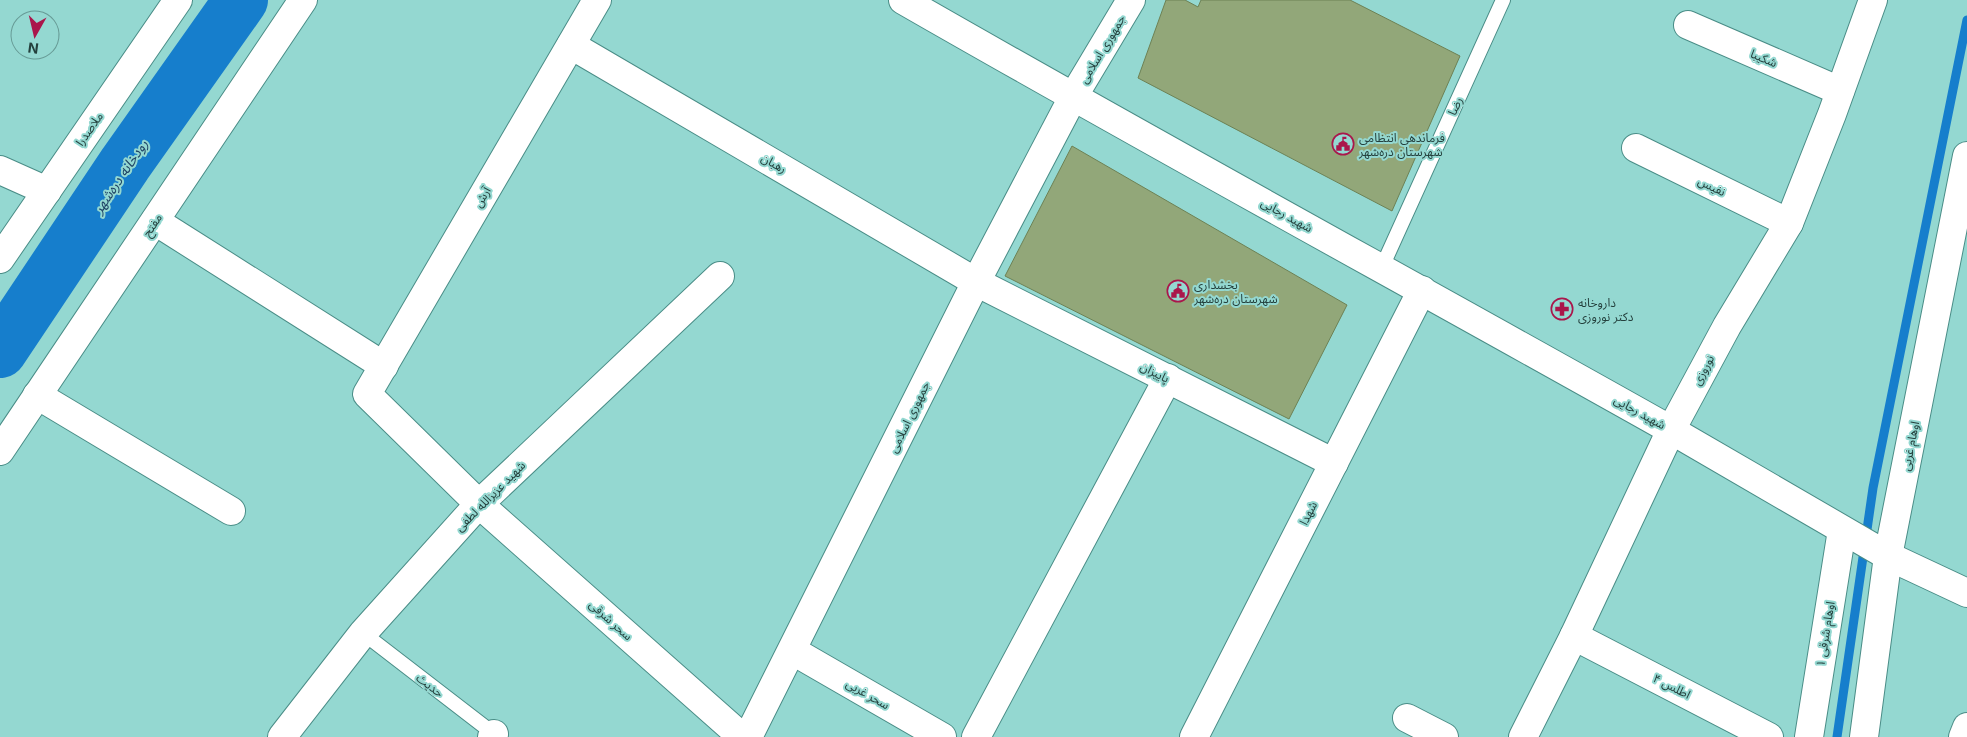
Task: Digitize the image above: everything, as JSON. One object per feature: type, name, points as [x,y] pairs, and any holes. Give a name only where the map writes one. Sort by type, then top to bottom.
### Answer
[{"type":"street","name":"ملاصدرا","points":[[0,259],[178,0]]},
{"type":"street","name":"مفتح","points":[[0,451],[303,0]]},
{"type":"street","name":"آرش","points":[[367,394],[597,0]]},
{"type":"street","name":"شهید رجایی","points":[[903,0],[1073,98],[1382,267],[1671,430],[1888,556],[1967,594]]},
{"type":"street","name":"جمهوری اسلامی","points":[[1073,98],[1112,0]]},
{"type":"street","name":"جمهوری اسلامی","points":[[748,737],[793,651],[976,282],[1073,98],[1132,0]]},
{"type":"street","name":"نوروزی","points":[[1522,737],[1574,636],[1671,430],[1727,326],[1789,224],[1873,0]]},
{"type":"street","name":"شکیبا","points":[[1688,25],[1840,91]]},
{"type":"street","name":"رهبان","points":[[571,45],[976,282]]},
{"type":"street","name":"نفیس","points":[[1636,148],[1789,224]]},
{"type":"street","name":"اوهام غربی","points":[[1864,737],[1888,556],[1967,156]]},
{"type":"street","points":[[0,170],[46,191]]},
{"type":"street","points":[[155,220],[384,366]]},
{"type":"street","name":"شهید عزیزالله لطفی","points":[[282,737],[363,633],[479,504],[720,276]]},
{"type":"street","name":"پاییزان","points":[[976,282],[1334,462]]},
{"type":"street","name":"شهدا","points":[[1194,737],[1422,290]]},
{"type":"street","points":[[976,737],[1168,378]]},
{"type":"street","name":"سحر شرقی","points":[[367,394],[479,504],[742,737]]},
{"type":"street","points":[[38,395],[231,510]]},
{"type":"street","name":"۱ اوهام شرقی","points":[[1809,737],[1842,530]]},
{"type":"street","name":"اطلس ۴","points":[[1574,636],[1769,737]]},
{"type":"street","name":"سحر غربی","points":[[793,651],[942,737]]},
{"type":"street","points":[[1407,718],[1444,737]]},
{"type":"street","points":[[1963,737],[1967,727]]},
{"type":"lane","name":"رضا","points":[[1382,267],[1503,0]]},
{"type":"lane","name":"حدیث","points":[[363,633],[495,736]]},
{"type":"building","name":"فرماندهی انتظامی شهرستان دره‌شهر","points":[[1166,0],[1185,0],[1198,7],[1201,0],[1350,0],[1460,56],[1392,211],[1138,78]]},
{"type":"building","name":"بخشداری شهرستان دره‌شهر","points":[[1072,146],[1347,305],[1289,419],[1005,276]]},
{"type":"waterway","name":"رودخانه دره‌شهر","points":[[0,351],[125,164],[241,0]]},
{"type":"waterway","points":[[1837,737],[1873,488],[1967,20]]},
{"type":"place","name":"فرماندهی انتظامی شهرستان دره‌شهر","points":[[1343,144]]},
{"type":"place","name":"بخشداری شهرستان دره‌شهر","points":[[1178,291]]},
{"type":"place","name":"داروخانه دکتر نوروزی","points":[[1562,309]]}]
